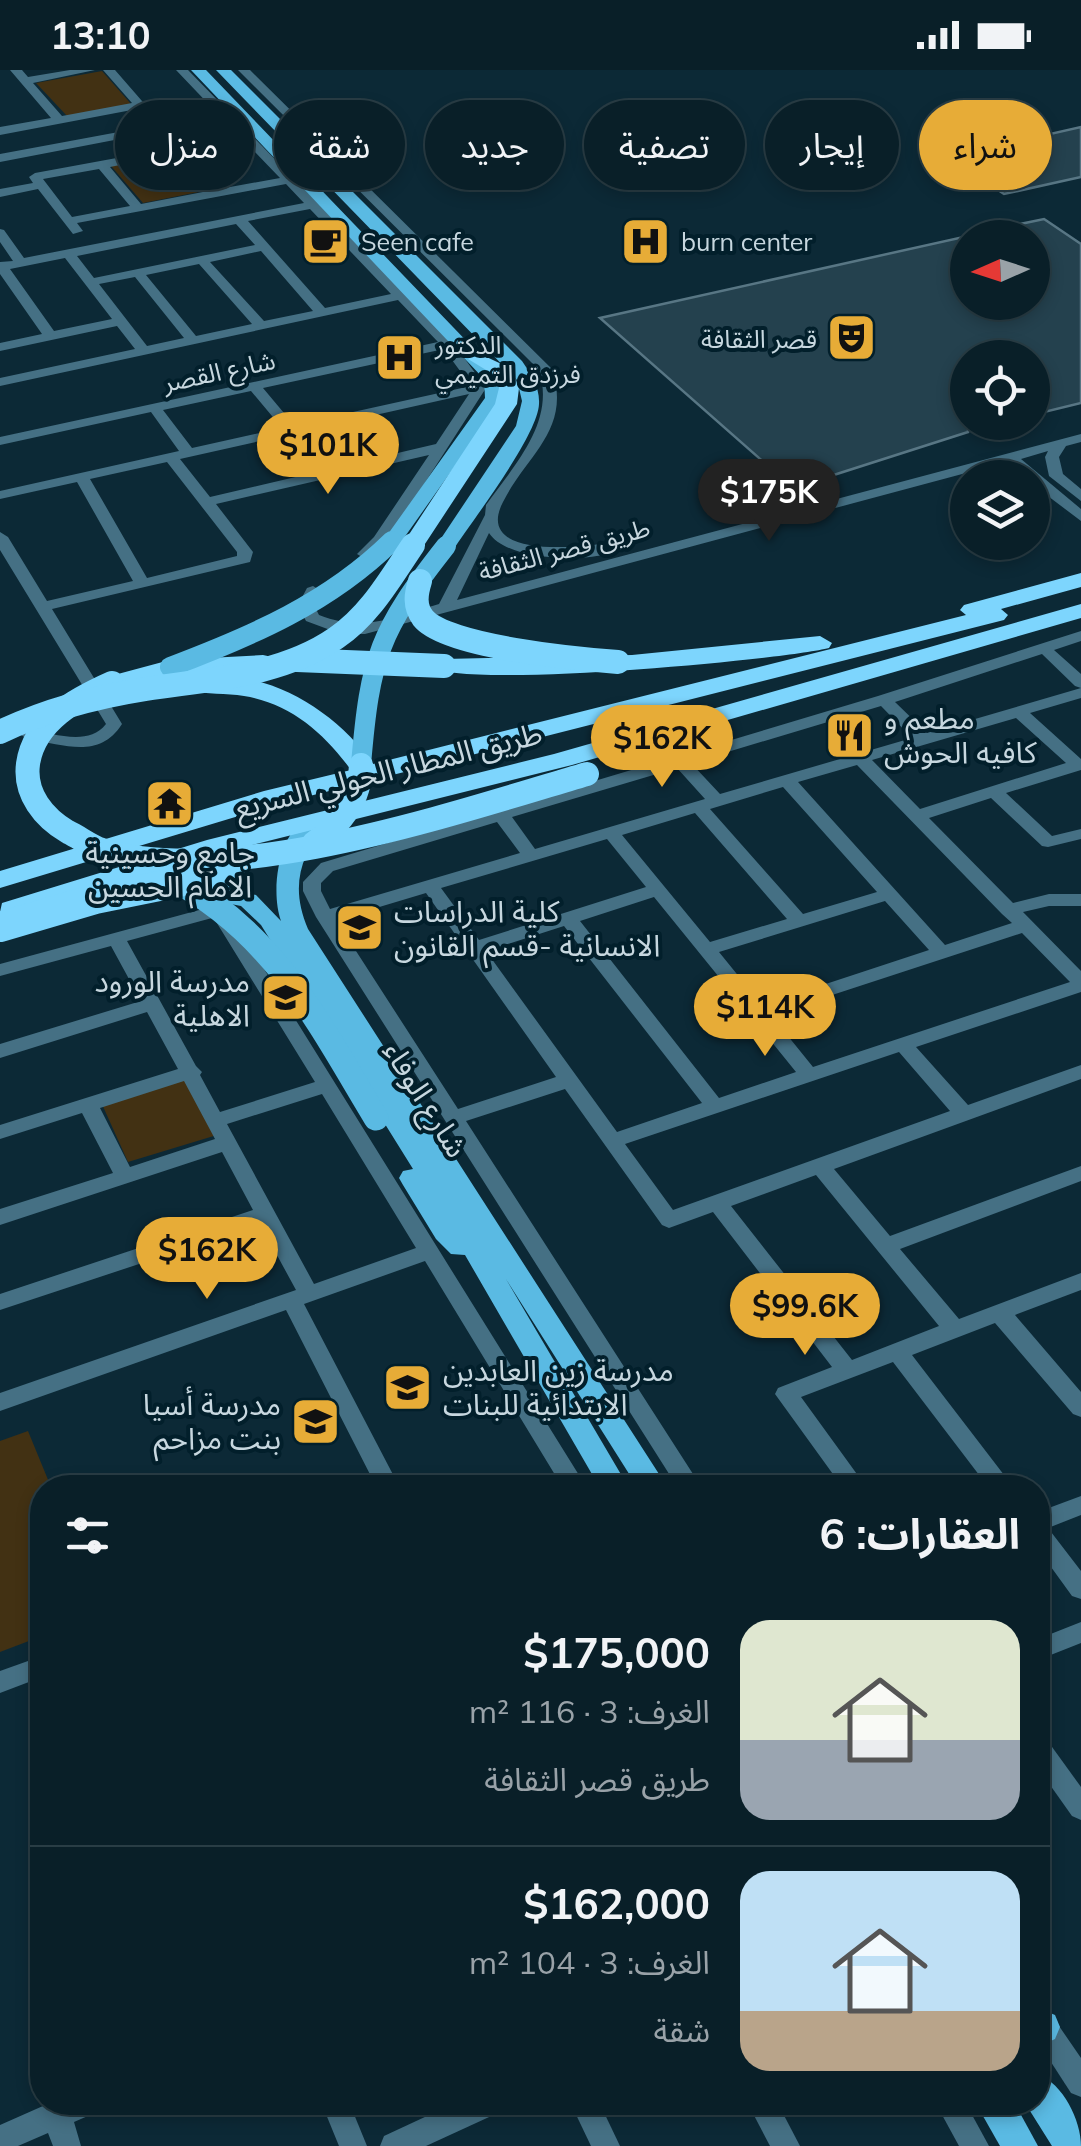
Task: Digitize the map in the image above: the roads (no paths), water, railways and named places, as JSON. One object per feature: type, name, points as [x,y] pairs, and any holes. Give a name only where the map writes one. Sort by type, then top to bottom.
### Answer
[{"type":"highway","points":[[478,359],[505,373],[509,388],[506,404],[402,543],[361,618],[324,644],[274,668],[130,676],[80,698],[54,717],[32,746],[28,782],[38,806],[70,837],[110,856],[187,859],[286,850],[366,834],[586,774],[983,646],[1028,626]]},
{"type":"highway","points":[[0,733],[76,704],[172,676],[303,660],[510,668],[698,658],[860,636],[1081,580]]},
{"type":"highway","points":[[420,581],[414,596],[418,612],[433,627],[449,635],[562,658],[618,662]]},
{"type":"highway","name":"طريق المطار الحولي السريع","points":[[0,880],[318,786],[1081,594]]},
{"type":"highway","name":"طريق المطار الحولي السريع","points":[[0,913],[216,846],[312,834],[1081,611]]},
{"type":"highway","points":[[0,927],[95,899],[254,866],[350,810],[360,790],[361,766],[333,728],[287,698],[172,676]]},
{"type":"main road","points":[[198,70],[400,290],[444,335],[478,359]]},
{"type":"main road","points":[[223,70],[516,365],[530,390],[531,408],[525,426],[388,626],[368,690],[361,766]]},
{"type":"main road","points":[[344,194],[376,205]]},
{"type":"main road","points":[[172,676],[302,611],[402,543]]},
{"type":"main road","points":[[282,888],[298,844],[312,834]]},
{"type":"main road","points":[[312,834],[295,873],[294,897],[575,1340],[592,1389]]},
{"type":"main road","points":[[110,856],[192,887],[228,909],[247,927],[288,978],[444,1232],[478,1259]]},
{"type":"main road","name":"شارع الوفاء","points":[[607,1475],[452,1210],[270,920],[248,900],[230,874],[231,868],[244,858],[262,856],[278,862],[296,929],[646,1475]]},
{"type":"main road","points":[[83,886],[155,886],[248,900]]},
{"type":"main road","points":[[1050,2110],[1072,2146]]},
{"type":"main road","points":[[1001,2115],[1020,2146]]},
{"type":"street","points":[[16,70],[60,120]]},
{"type":"street","points":[[26,82],[88,70]]},
{"type":"street","points":[[108,70],[135,100]]},
{"type":"street","points":[[182,70],[211,100]]},
{"type":"street","name":"طريق قصر الثقافة","points":[[244,70],[545,369],[554,395],[546,423],[492,505],[446,607]]},
{"type":"street","points":[[90,249],[0,133],[115,110]]},
{"type":"street","points":[[0,158],[115,136]]},
{"type":"street","points":[[254,144],[274,165]]},
{"type":"street","points":[[0,193],[115,162]]},
{"type":"street","points":[[102,164],[138,208]]},
{"type":"street","points":[[69,221],[274,183]]},
{"type":"street","points":[[0,382],[322,313],[400,290],[298,190]]},
{"type":"street","points":[[50,336],[1,266],[312,205]]},
{"type":"street","points":[[238,219],[322,313]]},
{"type":"street","points":[[0,233],[20,262]]},
{"type":"street","points":[[91,282],[264,246]]},
{"type":"street","points":[[68,253],[144,351]]},
{"type":"street","points":[[202,260],[261,326]]},
{"type":"street","points":[[138,273],[192,341]]},
{"type":"street","points":[[0,347],[120,321]]},
{"type":"street","points":[[444,335],[478,388]]},
{"type":"street","name":"شارع القصر","points":[[101,416],[254,386],[444,335]]},
{"type":"street","name":"شارع القصر","points":[[0,438],[444,335]]},
{"type":"street","points":[[254,386],[290,430]]},
{"type":"street","points":[[0,496],[478,388]]},
{"type":"street","points":[[446,607],[353,630],[320,623],[306,605],[312,592],[380,540],[478,388]]},
{"type":"street","points":[[155,408],[188,452]]},
{"type":"street","name":"طريق قصر الثقافة","points":[[489,518],[498,534],[516,546],[566,555],[603,550],[1081,429]]},
{"type":"street","name":"طريق قصر الثقافة","points":[[446,607],[1081,438]]},
{"type":"street","points":[[1060,444],[1052,457],[1054,471],[1081,497]]},
{"type":"street","points":[[207,502],[440,448]]},
{"type":"street","points":[[42,607],[245,558],[246,552],[170,457]]},
{"type":"street","points":[[1010,457],[1081,517]]},
{"type":"street","points":[[81,478],[143,584]]},
{"type":"street","points":[[0,537],[5,556],[23,575],[112,719],[112,730],[100,740],[80,742],[0,733]]},
{"type":"street","points":[[566,555],[562,566],[575,572]]},
{"type":"street","points":[[0,580],[23,575]]},
{"type":"street","points":[[682,1475],[325,917],[312,882],[327,867],[950,680],[1081,636]]},
{"type":"street","points":[[950,680],[977,678],[1081,645]]},
{"type":"street","points":[[1050,654],[1081,683]]},
{"type":"street","points":[[325,917],[1081,693]]},
{"type":"street","points":[[884,700],[924,740]]},
{"type":"street","points":[[1019,712],[1080,765]]},
{"type":"street","points":[[611,1141],[1081,984],[862,758]]},
{"type":"street","points":[[680,761],[708,804],[798,920]]},
{"type":"street","points":[[916,816],[1080,765]]},
{"type":"street","points":[[786,781],[944,954]]},
{"type":"street","points":[[994,792],[1045,840],[1078,840]]},
{"type":"street","points":[[500,814],[532,857]]},
{"type":"street","points":[[611,833],[810,1076]]},
{"type":"street","points":[[431,888],[669,1220],[1081,1072]]},
{"type":"street","points":[[474,948],[657,890]]},
{"type":"street","points":[[708,949],[890,894]]},
{"type":"street","points":[[1008,910],[1048,900],[1081,900]]},
{"type":"street","points":[[0,970],[116,937],[218,914],[329,1084],[568,1475]]},
{"type":"street","points":[[568,918],[715,1106]]},
{"type":"street","points":[[760,1012],[1023,926]]},
{"type":"street","points":[[116,937],[266,1214],[383,1475]]},
{"type":"street","points":[[0,1051],[154,1003]]},
{"type":"street","points":[[903,1044],[964,1114]]},
{"type":"street","points":[[0,1132],[192,1072]]},
{"type":"street","points":[[454,1117],[566,1081]]},
{"type":"street","points":[[217,1120],[329,1084]]},
{"type":"street","points":[[88,1105],[125,1177]]},
{"type":"street","points":[[0,1217],[227,1143]]},
{"type":"street","points":[[820,1166],[954,1330]]},
{"type":"street","points":[[885,1246],[1081,1174]]},
{"type":"street","points":[[717,1203],[848,1371]]},
{"type":"street","points":[[0,1302],[266,1214]]},
{"type":"street","points":[[0,1402],[431,1252]]},
{"type":"street","points":[[841,1475],[786,1394],[1081,1281]]},
{"type":"street","points":[[1000,1313],[1077,1399]]},
{"type":"street","points":[[898,1352],[993,1475]]},
{"type":"street","points":[[1050,1517],[1081,1505]]},
{"type":"street","points":[[1050,1548],[1081,1588]]},
{"type":"street","points":[[1050,1645],[1081,1632]]},
{"type":"street","points":[[0,1682],[30,1671]]},
{"type":"street","points":[[1050,1762],[1077,1794]]},
{"type":"street","points":[[1050,2041],[1081,2083]]},
{"type":"street","points":[[0,2139],[57,2115],[67,2146]]},
{"type":"street","points":[[340,2115],[353,2146]]},
{"type":"street","points":[[413,2142],[465,2115]]},
{"type":"street","points":[[590,2115],[606,2146]]},
{"type":"street","points":[[768,2115],[786,2146]]},
{"type":"street","points":[[956,2115],[975,2146]]},
{"type":"place","name":"Seen cafe","points":[[326,241]]},
{"type":"place","name":"burn center","points":[[646,241]]},
{"type":"place","name":"قصر الثقافة","points":[[852,338]]},
{"type":"place","name":"الدكتور فرزدق التميمي","points":[[400,358]]},
{"type":"place","name":"مطعم و كافيه الحوش","points":[[849,735]]},
{"type":"place","name":"جامع وحسينية الامام الحسين","points":[[170,803]]},
{"type":"place","name":"كلية الدراسات الانسانية -قسم القانون","points":[[359,928]]},
{"type":"place","name":"مدرسة الورود الاهلية","points":[[285,998]]},
{"type":"place","name":"مدرسة زين العابدين الابتدائية للبنات","points":[[408,1387]]},
{"type":"place","name":"مدرسة أسيا بنت مزاحم","points":[[316,1421]]}]
